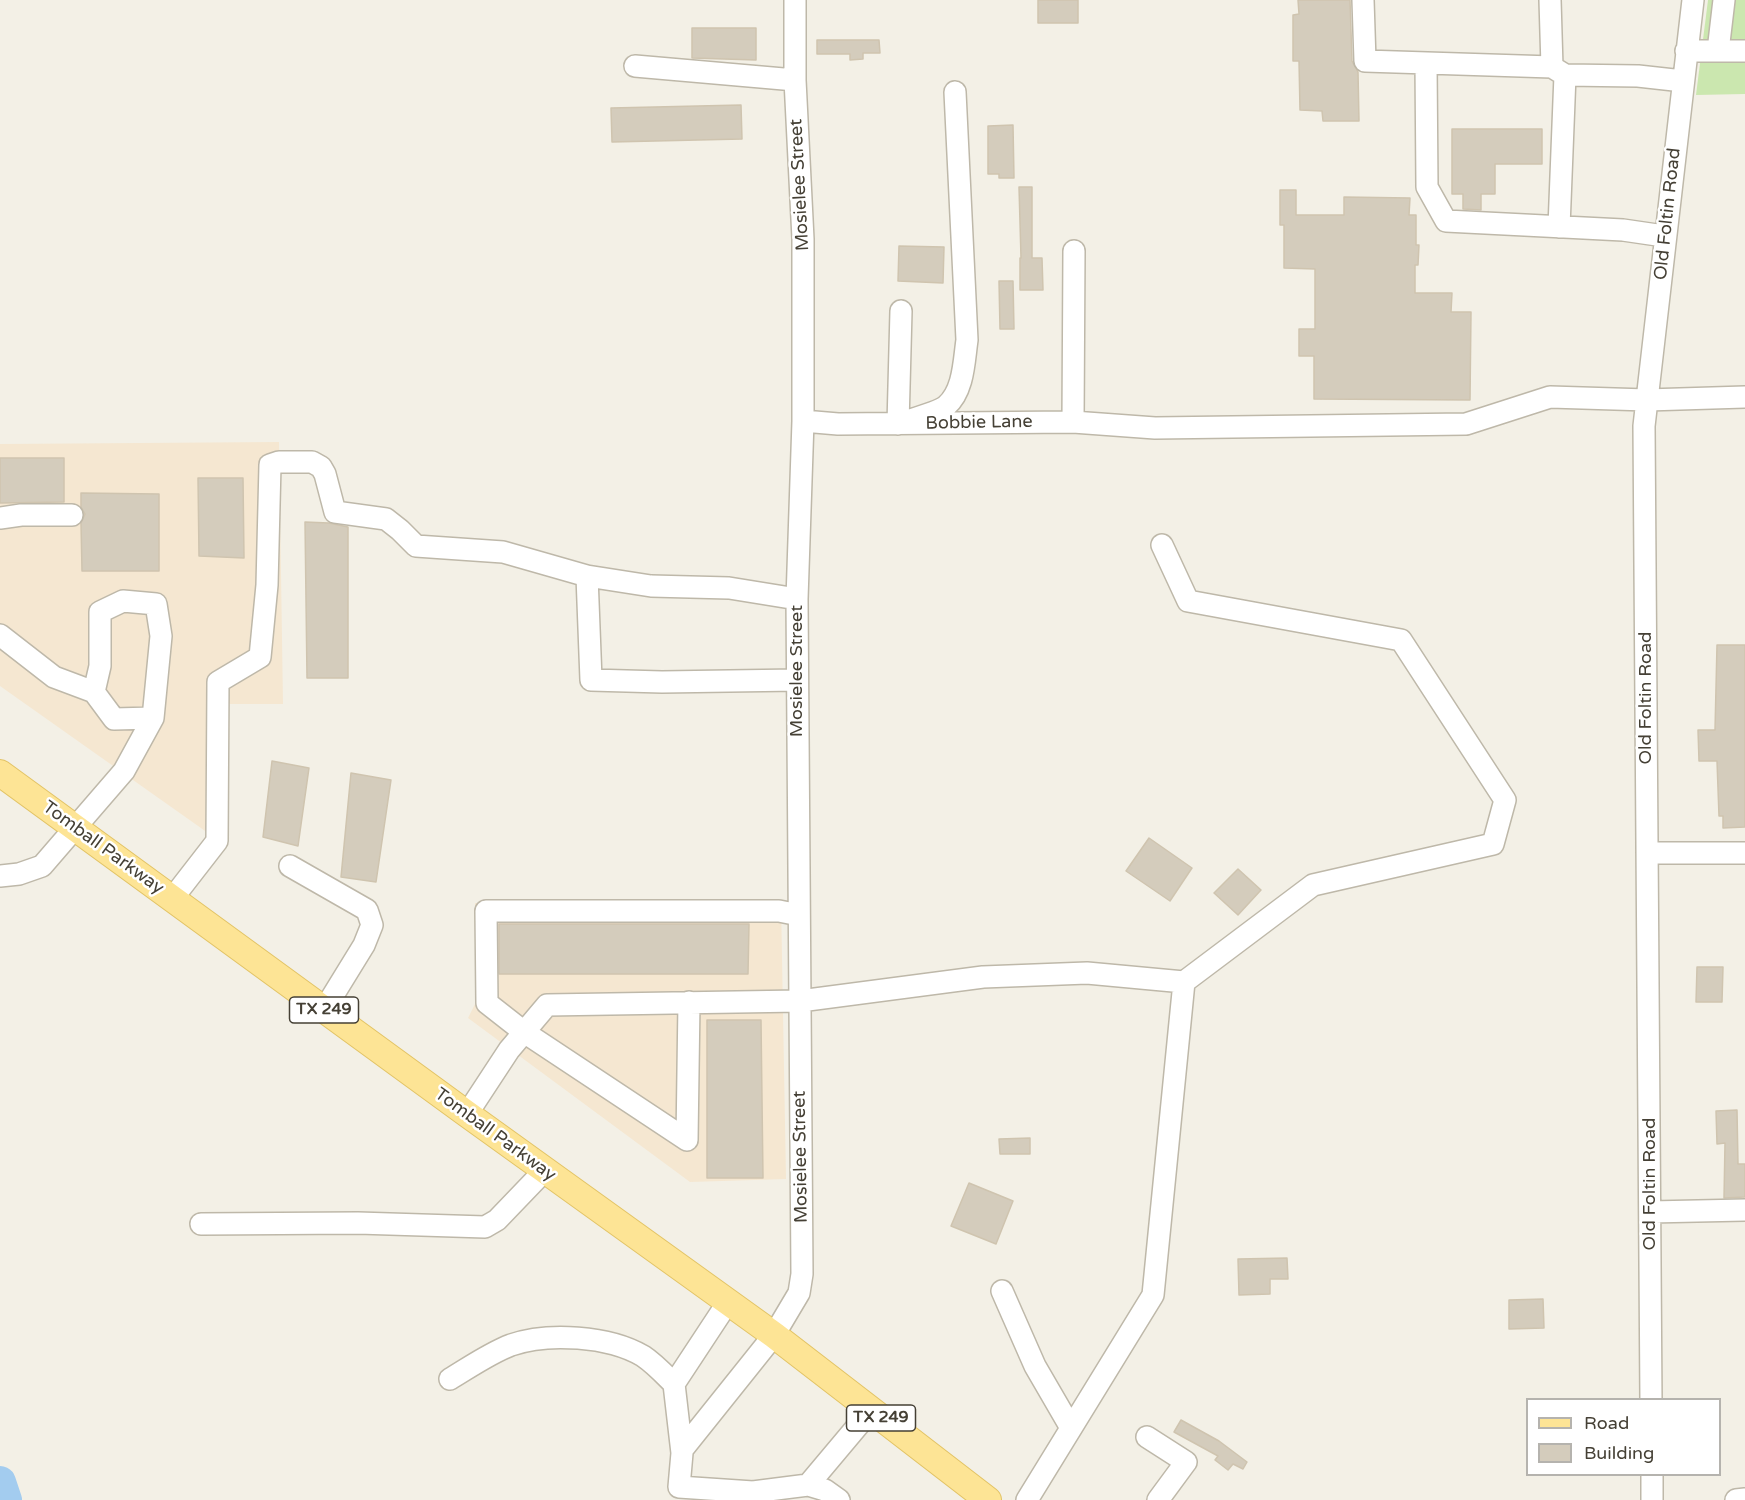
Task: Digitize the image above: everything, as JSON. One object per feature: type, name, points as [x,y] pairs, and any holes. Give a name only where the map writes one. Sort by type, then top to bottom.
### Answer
[{"type":"main road","name":"Tomball Parkway","points":[[0,773],[466,1114],[774,1335],[871,1410],[977,1497]]},
{"type":"street","name":"Mosielee Street","points":[[682,1450],[774,1335],[799,1293],[802,1274],[797,599],[803,421],[803,239],[795,80],[795,0]]},
{"type":"street","points":[[1363,0],[1365,61],[1559,71],[1683,81]]},
{"type":"street","points":[[1550,0],[1559,71],[1559,227]]},
{"type":"street","name":"Old Foltin Road","points":[[1651,1398],[1644,426],[1664,258],[1664,236],[1693,0]]},
{"type":"street","points":[[1718,51],[1724,0]]},
{"type":"street","points":[[1686,51],[1745,51]]},
{"type":"street","points":[[1426,63],[1427,187],[1446,221],[1623,230],[1664,236]]},
{"type":"street","points":[[635,66],[795,80]]},
{"type":"street","points":[[901,311],[898,424],[946,406],[957,389],[964,367],[967,340],[955,92]]},
{"type":"street","points":[[1073,422],[1074,251]]},
{"type":"street","name":"Bobbie Lane","points":[[803,421],[838,424],[1073,422],[1155,428],[1466,424],[1550,397],[1745,398]]},
{"type":"street","points":[[172,899],[217,841],[218,682],[260,657],[267,585],[270,465],[279,462],[312,462],[321,467],[325,474],[335,512],[386,519],[416,546],[503,552],[587,576],[651,586],[729,588],[797,599]]},
{"type":"street","points":[[0,518],[21,515],[72,515]]},
{"type":"street","points":[[466,1114],[509,1050],[547,1005],[800,1000],[983,977],[1087,974],[1184,982],[1313,885],[1493,844],[1505,800],[1401,640],[1188,601],[1162,545]]},
{"type":"street","points":[[587,576],[591,680],[662,682],[797,680]]},
{"type":"street","points":[[0,876],[20,874],[42,866],[124,771],[153,718],[161,636],[156,604],[123,602],[100,612],[100,666],[94,692]]},
{"type":"street","points":[[0,635],[54,677],[94,692],[114,719],[153,718]]},
{"type":"street","points":[[1647,853],[1745,854]]},
{"type":"street","points":[[290,866],[367,910],[372,925],[364,945],[324,1010]]},
{"type":"street","points":[[689,1002],[687,1140],[524,1032],[487,1003],[486,911],[780,911],[799,915]]},
{"type":"street","points":[[1027,1500],[1153,1295],[1184,982]]},
{"type":"street","points":[[201,1224],[358,1223],[485,1227],[497,1220],[544,1170]]},
{"type":"street","points":[[1650,1212],[1745,1210]]},
{"type":"street","points":[[1002,1291],[1035,1366],[1071,1428]]},
{"type":"street","points":[[674,1384],[728,1302]]},
{"type":"street","points":[[450,1379],[512,1345],[544,1339],[591,1340],[622,1347],[642,1356],[658,1367],[674,1384],[682,1450],[679,1487],[694,1494],[753,1492],[808,1485],[825,1490],[839,1500]]},
{"type":"street","points":[[808,1485],[871,1410]]},
{"type":"street","points":[[1148,1437],[1186,1462],[1158,1500]]},
{"type":"street","points":[[1652,1476],[1652,1500]]},
{"type":"street","points":[[1736,1500],[1745,1499]]},
{"type":"shaded area","points":[[279,442],[283,704],[211,704],[208,833],[0,686],[0,444]]},
{"type":"shaded area","points":[[781,902],[786,1179],[690,1182],[468,1018],[476,1002],[475,903]]},
{"type":"green space","points":[[1708,0],[1745,0],[1745,94],[1696,95]]},
{"type":"building","points":[[1038,0],[1078,0],[1078,23],[1038,23]]},
{"type":"building","points":[[1298,0],[1350,0],[1352,61],[1358,72],[1359,121],[1323,121],[1322,111],[1300,110],[1299,61],[1293,61],[1293,15],[1299,14]]},
{"type":"building","points":[[692,28],[756,28],[756,60],[692,58]]},
{"type":"building","points":[[817,40],[879,40],[880,53],[863,53],[863,59],[850,60],[850,54],[817,54]]},
{"type":"building","points":[[741,105],[742,139],[612,142],[611,108]]},
{"type":"building","points":[[1013,125],[1014,178],[999,178],[999,174],[988,174],[988,126]]},
{"type":"building","points":[[1452,129],[1542,129],[1542,164],[1495,164],[1495,194],[1481,194],[1481,210],[1463,209],[1463,194],[1452,194]]},
{"type":"building","points":[[1019,187],[1032,187],[1032,258],[1042,258],[1043,290],[1020,290]]},
{"type":"building","points":[[1280,190],[1296,190],[1296,215],[1344,215],[1344,197],[1410,198],[1409,215],[1416,215],[1416,245],[1419,245],[1418,265],[1415,265],[1415,293],[1452,293],[1451,312],[1471,312],[1470,400],[1314,399],[1314,356],[1299,356],[1299,329],[1315,329],[1315,269],[1284,268],[1284,225],[1280,225]]},
{"type":"building","points":[[899,246],[944,247],[943,283],[898,281]]},
{"type":"building","points":[[999,281],[1013,281],[1014,329],[1000,329]]},
{"type":"building","points":[[0,458],[64,458],[64,502],[0,503]]},
{"type":"building","points":[[198,478],[243,478],[244,558],[199,556]]},
{"type":"building","points":[[81,493],[159,494],[159,571],[82,571],[81,523],[85,514],[81,507]]},
{"type":"building","points":[[305,522],[348,527],[348,678],[307,678]]},
{"type":"building","points":[[1717,645],[1745,645],[1745,827],[1723,828],[1723,816],[1719,816],[1717,761],[1699,761],[1698,730],[1715,730]]},
{"type":"building","points":[[272,761],[309,768],[298,846],[263,837]]},
{"type":"building","points":[[351,773],[391,780],[376,882],[341,877]]},
{"type":"building","points":[[1149,838],[1192,868],[1170,901],[1126,871]]},
{"type":"building","points":[[1238,869],[1261,890],[1238,915],[1214,893]]},
{"type":"building","points":[[499,924],[749,924],[748,974],[499,974]]},
{"type":"building","points":[[1697,967],[1723,967],[1722,1002],[1696,1002]]},
{"type":"building","points":[[707,1020],[761,1020],[763,1178],[707,1178]]},
{"type":"building","points":[[1737,1110],[1738,1164],[1745,1164],[1745,1197],[1724,1198],[1725,1143],[1717,1144],[1716,1111]]},
{"type":"building","points":[[1030,1138],[1030,1154],[1000,1154],[999,1139]]},
{"type":"building","points":[[969,1183],[1013,1201],[996,1244],[951,1226]]},
{"type":"building","points":[[1287,1258],[1288,1279],[1270,1279],[1270,1294],[1239,1295],[1238,1259]]},
{"type":"building","points":[[1543,1299],[1544,1328],[1509,1329],[1509,1300]]},
{"type":"building","points":[[1181,1420],[1219,1441],[1247,1462],[1243,1469],[1233,1464],[1228,1470],[1215,1460],[1218,1456],[1174,1432]]},
{"type":"waterway","points":[[0,1482],[6,1500]]}]
